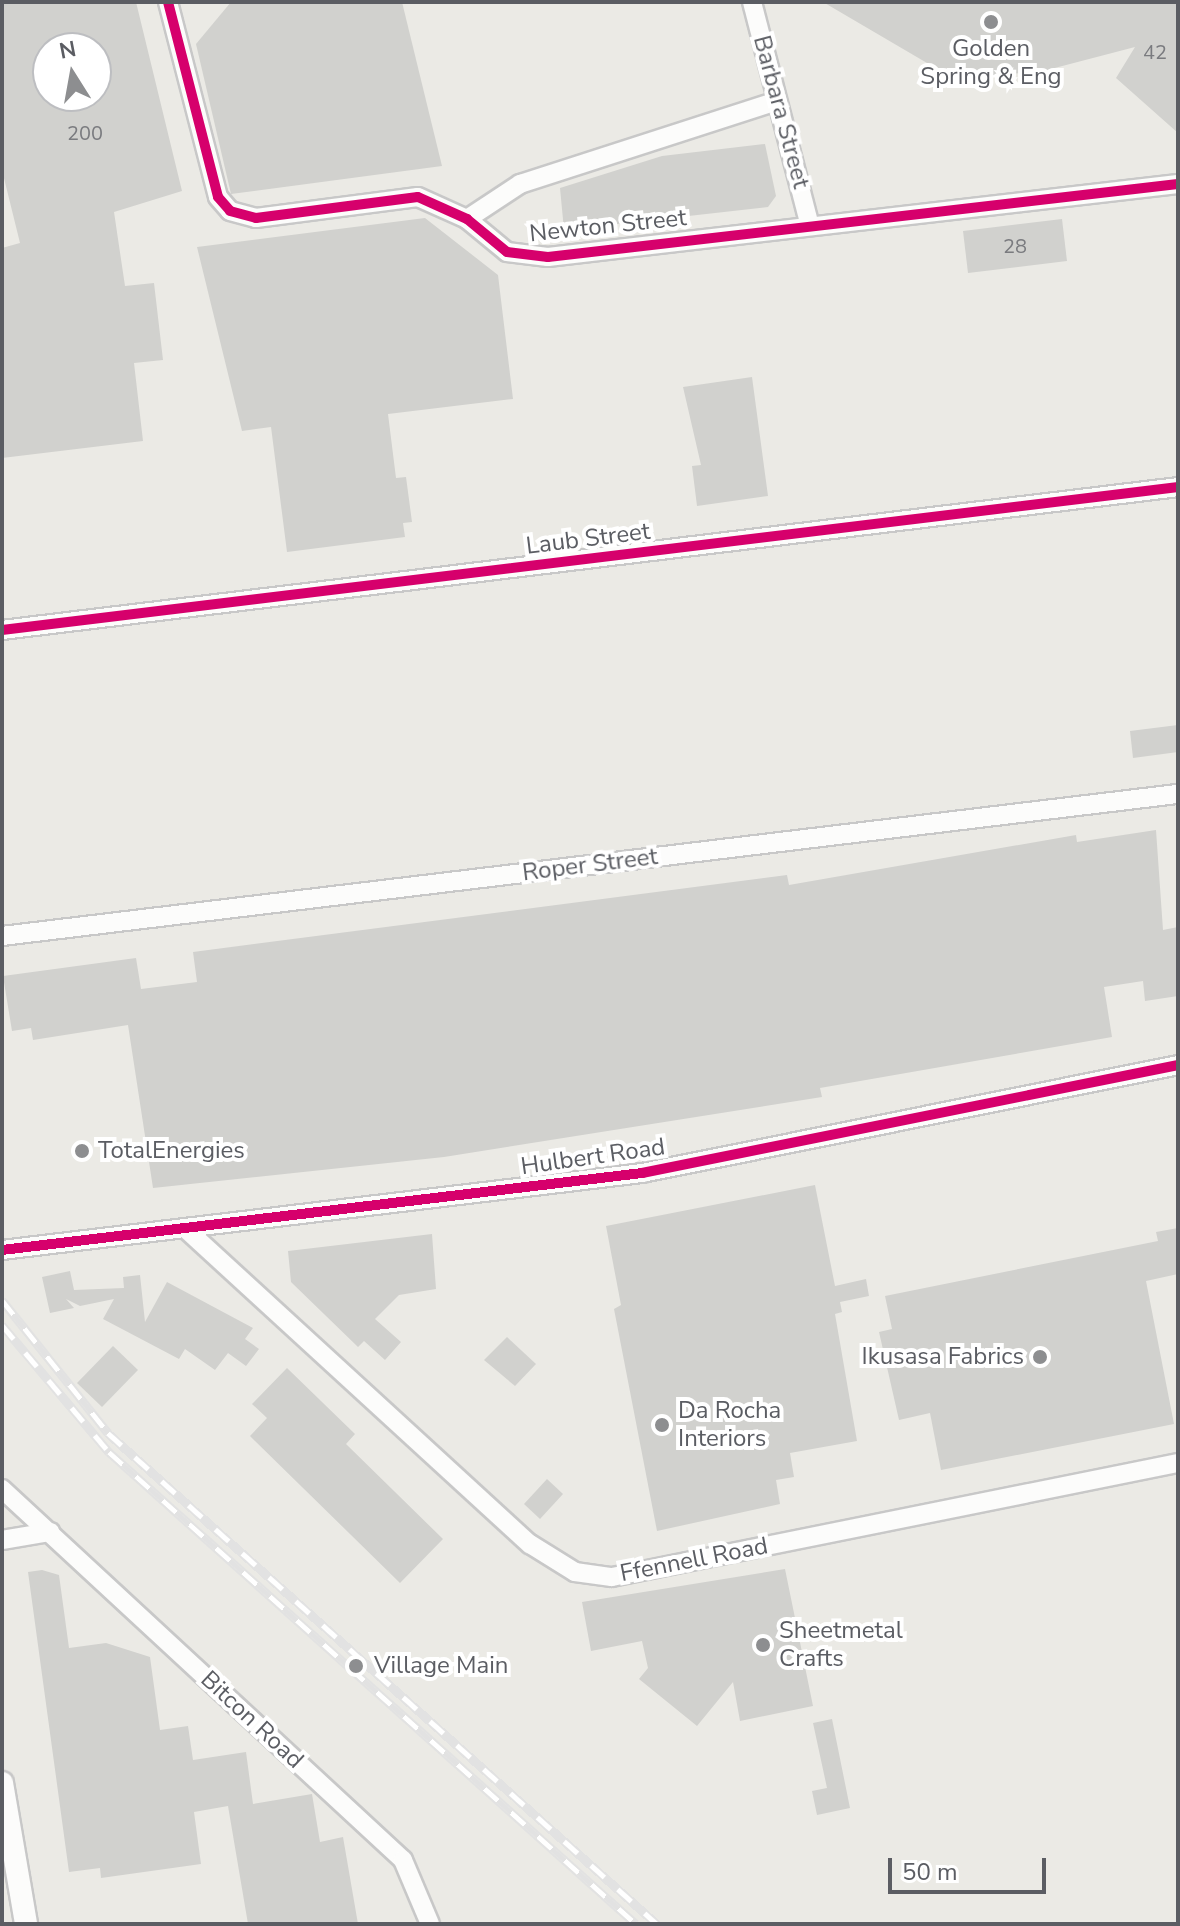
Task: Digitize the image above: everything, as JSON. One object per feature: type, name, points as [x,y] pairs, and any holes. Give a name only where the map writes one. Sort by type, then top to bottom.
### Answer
[{"type":"street","name":"Newton Street","points":[[168,2],[218,197],[230,211],[271,216],[399,195],[440,204],[467,219],[507,252],[548,257],[809,222],[1178,184]]},
{"type":"street","name":"Barbara Street","points":[[752,2],[809,222]]},
{"type":"street","points":[[467,219],[520,184],[777,101]]},
{"type":"street","name":"Laub Street","points":[[2,630],[1178,487]]},
{"type":"street","name":"Roper Street","points":[[2,936],[1178,794]]},
{"type":"street","name":"Hulbert Road","points":[[4,1251],[188,1231],[642,1173],[1178,1065]]},
{"type":"street","name":"Ffennell Road","points":[[188,1231],[530,1544],[575,1572],[612,1577],[1178,1463]]},
{"type":"street","name":"Bitcon Road","points":[[2,1489],[403,1860],[430,1924]]},
{"type":"street","points":[[2,1540],[50,1532]]},
{"type":"street","points":[[2,1783],[8,1862],[26,1924]]},
{"type":"building","points":[[2,2],[136,2],[182,191],[114,212],[125,286],[154,283],[163,360],[134,363],[143,441],[2,458],[2,248],[20,243],[2,170]]},
{"type":"building","points":[[231,2],[402,2],[442,166],[231,194],[196,44]]},
{"type":"building","name":"Golden Spring & Eng","points":[[823,2],[1178,2],[1178,133],[1116,78],[1135,47],[1047,70],[956,80]]},
{"type":"building","points":[[765,144],[776,196],[768,207],[564,230],[560,188],[662,156]]},
{"type":"building","points":[[425,218],[498,275],[513,399],[388,414],[396,478],[406,477],[412,522],[403,523],[405,537],[287,552],[271,427],[242,431],[197,247]]},
{"type":"building","points":[[1062,219],[1067,261],[968,273],[963,231]]},
{"type":"building","points":[[752,377],[768,496],[697,506],[692,466],[701,465],[683,387]]},
{"type":"building","points":[[1178,725],[1178,752],[1133,758],[1130,731]]},
{"type":"building","points":[[1156,830],[1163,930],[1178,927],[1178,996],[1145,1001],[1143,981],[1104,987],[1112,1037],[820,1088],[822,1097],[444,1157],[153,1188],[128,1025],[33,1040],[31,1028],[12,1031],[3,976],[136,958],[141,989],[197,982],[193,952],[787,875],[789,885],[1076,835],[1077,842]]},
{"type":"building","points":[[815,1185],[835,1286],[866,1279],[869,1296],[840,1302],[842,1312],[835,1314],[857,1441],[790,1453],[794,1477],[776,1480],[780,1504],[657,1531],[614,1309],[621,1305],[606,1226]]},
{"type":"building","name":"Ikusasa Fabrics","points":[[1178,1228],[1178,1274],[1146,1281],[1174,1424],[941,1470],[930,1413],[899,1420],[879,1332],[892,1329],[885,1296],[1158,1241],[1156,1232]]},
{"type":"building","points":[[432,1234],[436,1289],[399,1295],[375,1319],[401,1342],[385,1360],[364,1341],[358,1347],[291,1282],[288,1251]]},
{"type":"building","points":[[70,1271],[74,1290],[124,1288],[123,1277],[140,1275],[145,1322],[167,1282],[253,1328],[245,1339],[259,1349],[246,1366],[228,1353],[215,1370],[185,1349],[179,1359],[103,1319],[114,1299],[80,1306],[66,1299],[74,1308],[50,1313],[42,1277]]},
{"type":"building","points":[[507,1337],[536,1364],[515,1386],[484,1360]]},
{"type":"building","points":[[113,1346],[138,1370],[102,1407],[77,1383]]},
{"type":"building","points":[[287,1368],[355,1434],[346,1444],[443,1539],[400,1583],[250,1436],[267,1418],[252,1404]]},
{"type":"building","points":[[547,1479],[563,1494],[540,1519],[524,1504]]},
{"type":"building","points":[[785,1569],[813,1706],[740,1721],[733,1682],[697,1726],[639,1679],[648,1668],[642,1641],[591,1651],[582,1602]]},
{"type":"building","points":[[42,1570],[59,1575],[69,1648],[106,1643],[150,1657],[160,1730],[188,1726],[193,1760],[246,1752],[253,1804],[312,1794],[320,1842],[343,1837],[358,1924],[248,1924],[228,1806],[194,1812],[201,1864],[101,1878],[100,1868],[69,1872],[28,1572]]},
{"type":"building","points":[[832,1719],[850,1808],[817,1815],[812,1791],[827,1788],[813,1723]]},
{"type":"railway","points":[[2,1300],[108,1433],[657,1924]]},
{"type":"railway","points":[[2,1325],[109,1452],[636,1924]]},
{"type":"cycle path","points":[[168,2],[218,197],[230,211],[256,218],[418,197],[467,219],[507,252],[548,257],[1178,184]]},
{"type":"cycle path","points":[[2,630],[1178,487]]},
{"type":"cycle path","points":[[2,1250],[642,1173],[1178,1065]]},
{"type":"place","name":"Golden Spring & Eng","points":[[991,22]]},
{"type":"place","name":"TotalEnergies","points":[[82,1151]]},
{"type":"place","name":"Ikusasa Fabrics","points":[[1040,1357]]},
{"type":"place","name":"Da Rocha Interiors","points":[[662,1425]]},
{"type":"place","name":"Sheetmetal Crafts","points":[[763,1645]]},
{"type":"place","name":"Village Main","points":[[356,1666]]}]
